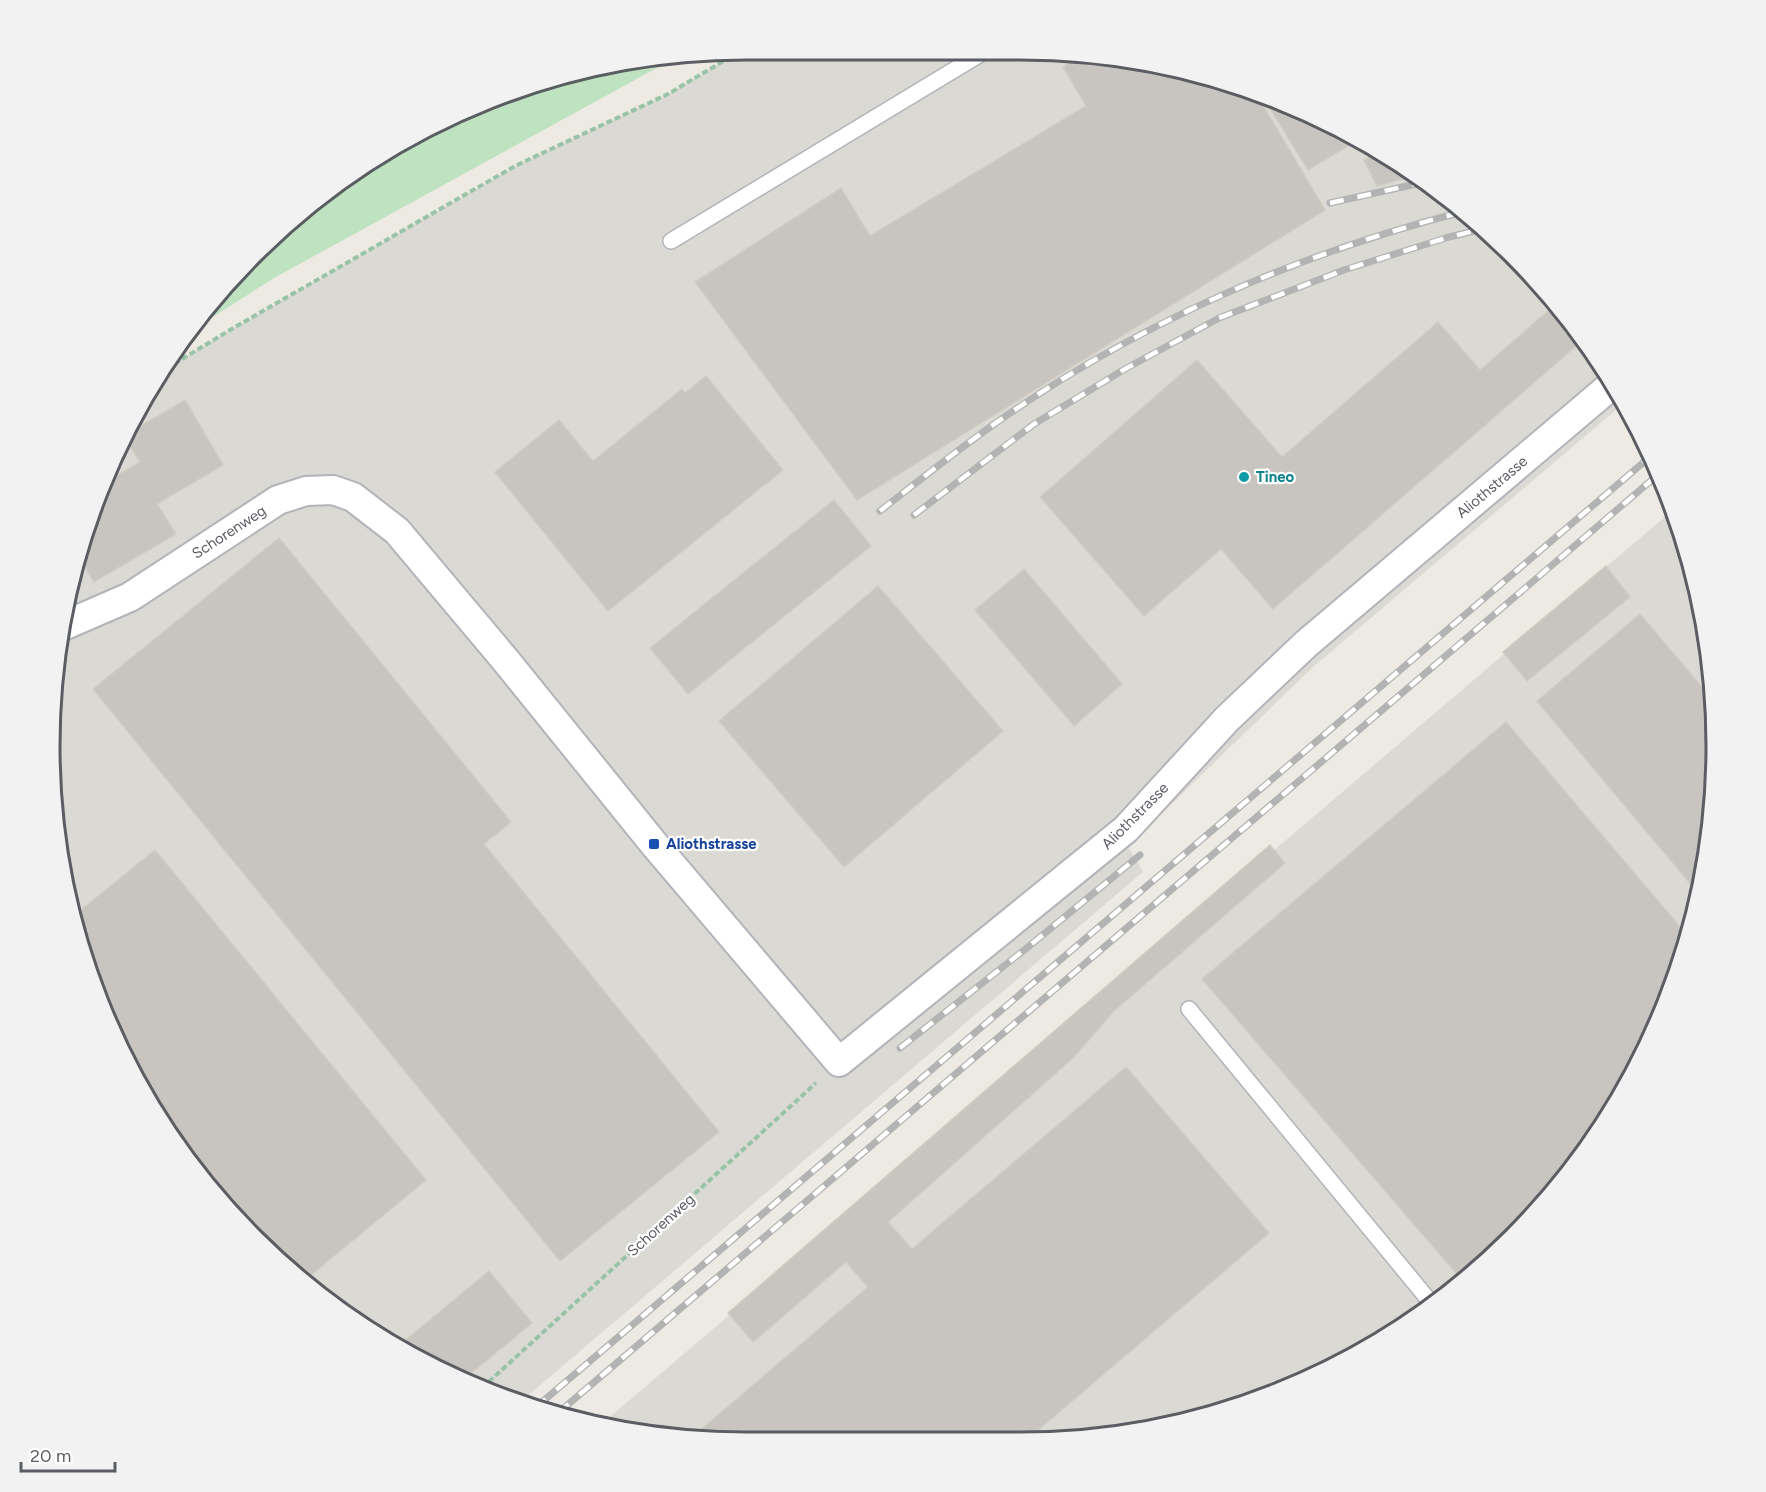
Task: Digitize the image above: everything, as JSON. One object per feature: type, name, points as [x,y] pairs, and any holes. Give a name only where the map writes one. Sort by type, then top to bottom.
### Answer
[{"type":"street","name":"Aliothstrasse","points":[[839,1062],[1126,829],[1227,719],[1306,644],[1606,390]]},
{"type":"street","name":"Schorenweg","points":[[71,622],[130,597],[278,500],[306,491],[333,490],[353,497],[397,531],[507,662],[654,844],[839,1062]]},
{"type":"lane","points":[[671,241],[970,60]]},
{"type":"lane","points":[[1189,1009],[1427,1298]]},
{"type":"path","points":[[179,361],[515,166],[668,94],[724,60]]},
{"type":"path","name":"Schorenweg","points":[[488,1382],[839,1062]]},
{"type":"shaded area","points":[[724,60],[1020,60],[1065,61],[1154,73],[1241,96],[1283,112],[1363,152],[1438,202],[1472,230],[1536,294],[1564,328],[1617,409],[1313,667],[1128,846],[1143,872],[527,1397],[483,1380],[403,1340],[328,1290],[294,1262],[230,1198],[176,1127],[152,1089],[112,1009],[83,924],[73,880],[61,791],[61,701],[73,612],[96,525],[131,443],[152,403],[179,361],[515,166],[668,94]]},
{"type":"shaded area","points":[[1666,516],[1683,568],[1693,612],[1705,701],[1705,791],[1693,880],[1683,924],[1654,1009],[1614,1089],[1564,1164],[1536,1198],[1472,1262],[1401,1316],[1323,1361],[1241,1396],[1154,1419],[1065,1431],[746,1432],[701,1431],[608,1418]]},
{"type":"green space","points":[[661,65],[274,278],[209,319],[261,261],[294,230],[328,202],[403,152],[483,112],[525,96],[612,73]]},
{"type":"building","points":[[1072,62],[1154,73],[1198,83],[1262,104],[1325,210],[857,500],[695,282],[841,188],[870,236],[1086,106],[1063,67]]},
{"type":"building","points":[[1269,107],[1350,145],[1308,170]]},
{"type":"building","points":[[1370,156],[1404,178],[1377,186],[1364,160]]},
{"type":"building","name":"Tineo","points":[[1549,310],[1576,346],[1273,609],[1221,549],[1144,616],[1040,497],[1197,360],[1282,457],[1438,322],[1480,370]]},
{"type":"building","points":[[706,376],[783,470],[608,611],[495,472],[559,420],[593,461],[682,389],[685,393]]},
{"type":"building","points":[[185,400],[223,465],[157,504],[176,534],[94,582],[84,565],[96,525],[115,477],[140,462],[130,445],[140,427]]},
{"type":"building","points":[[834,500],[871,546],[688,694],[650,648]]},
{"type":"building","points":[[279,538],[511,822],[484,844],[719,1132],[560,1261],[93,689]]},
{"type":"building","points":[[1606,566],[1630,597],[1527,681],[1503,652]]},
{"type":"building","points":[[1024,569],[1122,684],[1074,726],[975,610]]},
{"type":"building","points":[[878,586],[1003,731],[844,867],[719,721]]},
{"type":"building","points":[[1640,614],[1704,689],[1705,791],[1692,885],[1537,701]]},
{"type":"building","points":[[1506,722],[1682,929],[1654,1009],[1614,1089],[1590,1127],[1536,1198],[1505,1231],[1457,1274],[1202,979]]},
{"type":"building","points":[[1270,845],[1285,863],[1114,1011],[1073,1058],[888,1222],[912,1249],[1126,1067],[1269,1233],[1036,1432],[700,1431],[868,1287],[846,1262],[753,1342],[728,1313]]},
{"type":"building","points":[[155,850],[426,1180],[310,1275],[261,1231],[230,1198],[176,1127],[152,1089],[112,1009],[96,967],[80,911]]},
{"type":"building","points":[[489,1271],[532,1323],[470,1374],[405,1341]]},
{"type":"railway","points":[[1330,203],[1413,185]]},
{"type":"railway","points":[[880,511],[1003,418],[1056,383],[1166,321],[1224,294],[1341,248],[1453,214]]},
{"type":"railway","points":[[914,515],[1034,424],[1125,369],[1219,318],[1344,270],[1473,231]]},
{"type":"railway","points":[[543,1401],[1644,462]]},
{"type":"railway","points":[[564,1408],[1652,480]]},
{"type":"railway","points":[[900,1048],[1140,855]]},
{"type":"place","name":"Tineo","points":[[1244,477]]},
{"type":"place","name":"Aliothstrasse","points":[[654,844]]}]
